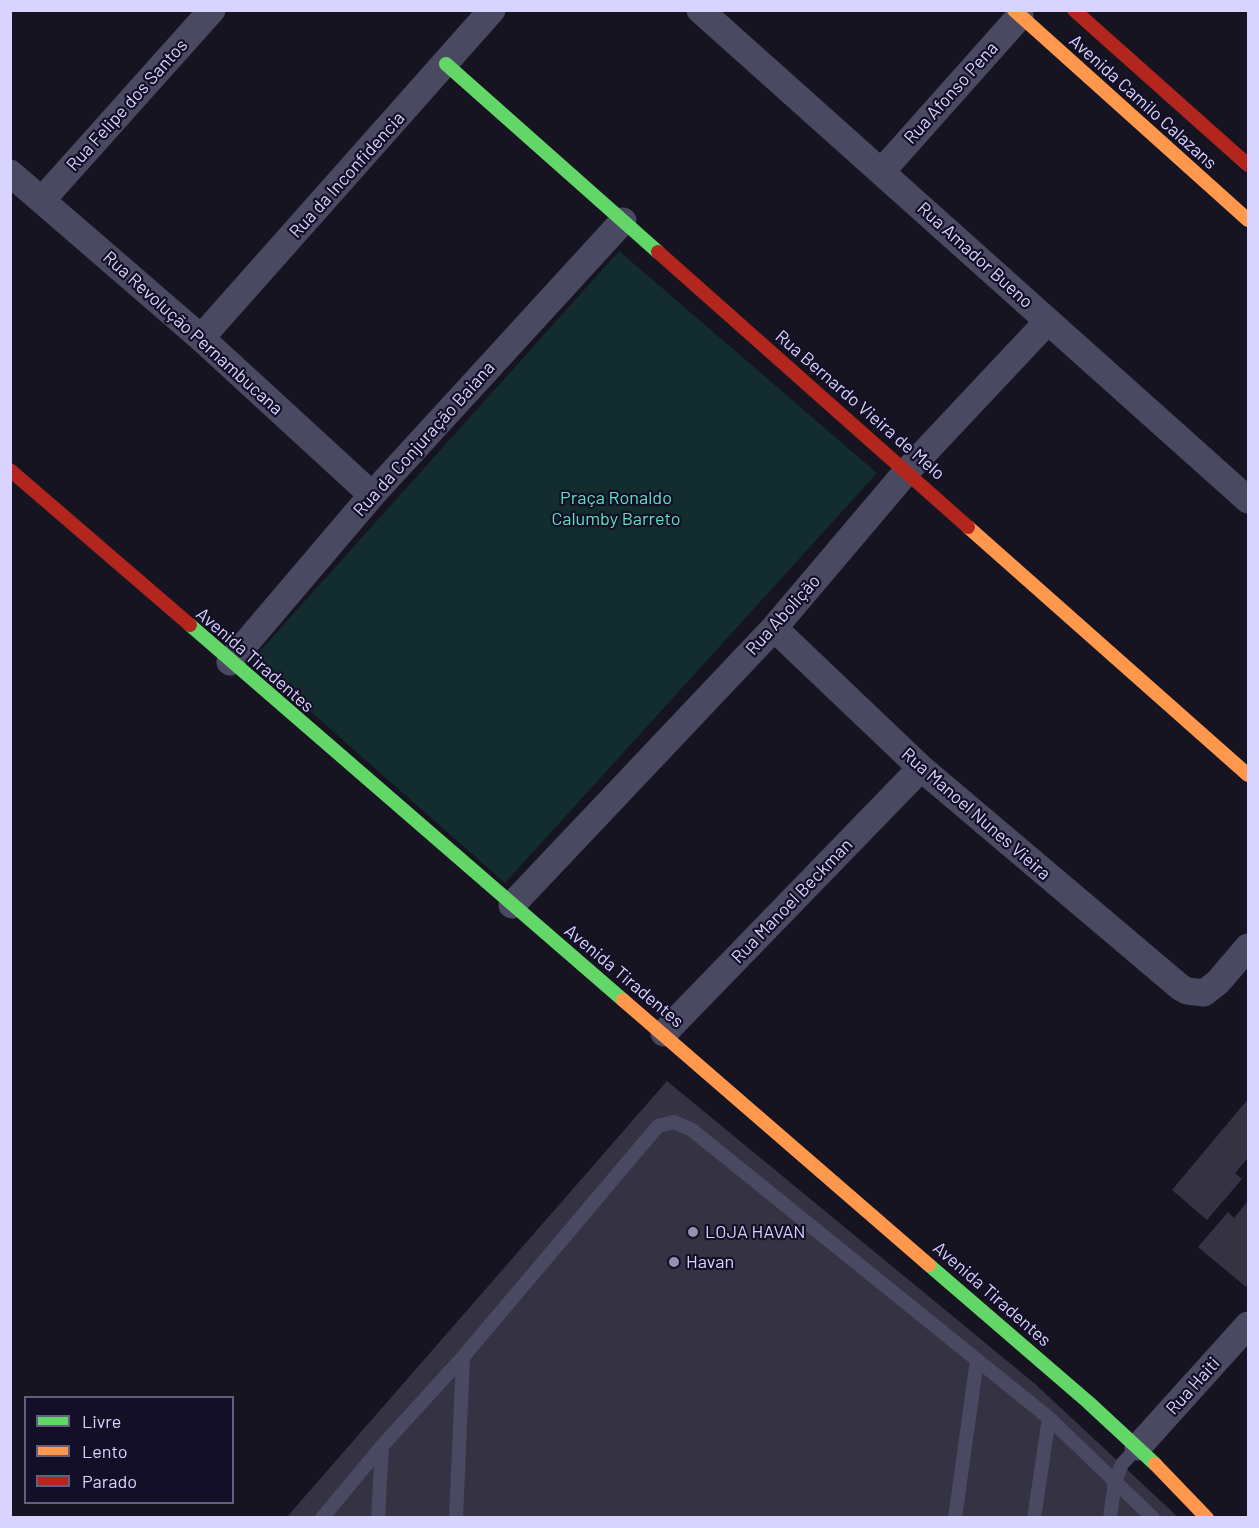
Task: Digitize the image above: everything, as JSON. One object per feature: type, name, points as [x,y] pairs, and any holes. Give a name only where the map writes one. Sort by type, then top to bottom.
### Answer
[{"type":"street","name":"Rua Felipe dos Santos","points":[[42,200],[212,10]]},
{"type":"street","name":"Rua da Inconfidencia","points":[[201,338],[492,10]]},
{"type":"street","name":"Rua Amador Bueno","points":[[700,10],[1248,500]]},
{"type":"street","name":"Avenida Camilo Calazans","points":[[1074,10],[1187,118],[1248,165]]},
{"type":"street","name":"Rua Afonso Pena","points":[[882,171],[1017,13]]},
{"type":"street","name":"Avenida Camilo Calazans","points":[[1017,13],[1168,140],[1248,220]]},
{"type":"street","name":"Rua Bernardo Vieira de Melo","points":[[446,64],[1248,775]]},
{"type":"street","name":"Rua Revolução Pernambucana","points":[[10,173],[201,338],[372,495]]},
{"type":"street","name":"Rua da Conjuração Baiana","points":[[230,662],[372,495],[622,221]]},
{"type":"street","name":"Rua Abolição","points":[[512,905],[774,628],[907,471],[1048,321]]},
{"type":"street","name":"Avenida Tiradentes","points":[[10,470],[664,1034],[1138,1447],[1207,1518]]},
{"type":"street","name":"Rua Manoel Nunes Vieira","points":[[774,628],[921,768],[1187,991],[1204,993],[1218,982],[1248,947]]},
{"type":"street","name":"Rua Manoel Beckman","points":[[664,1034],[921,768]]},
{"type":"street","name":"Rua Haiti","points":[[1138,1447],[1248,1325]]},
{"type":"lane","points":[[322,1518],[382,1446],[463,1357],[658,1126],[674,1122],[692,1130],[1049,1418],[1153,1518]]},
{"type":"lane","points":[[456,1518],[463,1357]]},
{"type":"lane","points":[[955,1518],[976,1360]]},
{"type":"lane","points":[[1034,1518],[1049,1418]]},
{"type":"lane","points":[[378,1518],[382,1446]]},
{"type":"lane","points":[[1110,1518],[1115,1481],[1122,1464],[1138,1447]]},
{"type":"green space","name":"Praça Ronaldo Calumby Barreto","points":[[619,251],[877,473],[505,883],[252,660]]},
{"type":"building","name":"LOJA HAVAN","points":[[667,1081],[1034,1383],[1179,1518],[286,1518]]},
{"type":"building","points":[[1248,1099],[1248,1158],[1235,1173],[1242,1179],[1207,1220],[1172,1190]]},
{"type":"building","points":[[1248,1201],[1248,1284],[1246,1287],[1198,1247],[1228,1212],[1234,1218]]},
{"type":"traffic: fast","points":[[446,64],[658,252]]},
{"type":"traffic: fast","points":[[190,625],[623,1000]]},
{"type":"traffic: fast","points":[[929,1265],[1088,1402],[1155,1464]]},
{"type":"traffic: slow","points":[[1014,10],[1248,220]]},
{"type":"traffic: slow","points":[[968,527],[1248,775]]},
{"type":"traffic: slow","points":[[623,1000],[929,1265]]},
{"type":"traffic: slow","points":[[1155,1464],[1207,1518]]},
{"type":"traffic: jam","points":[[1074,10],[1248,165]]},
{"type":"traffic: jam","points":[[658,252],[968,527]]},
{"type":"traffic: jam","points":[[10,470],[190,625]]},
{"type":"place","name":"LOJA HAVAN","points":[[693,1232]]},
{"type":"place","name":"Havan","points":[[674,1262]]}]
